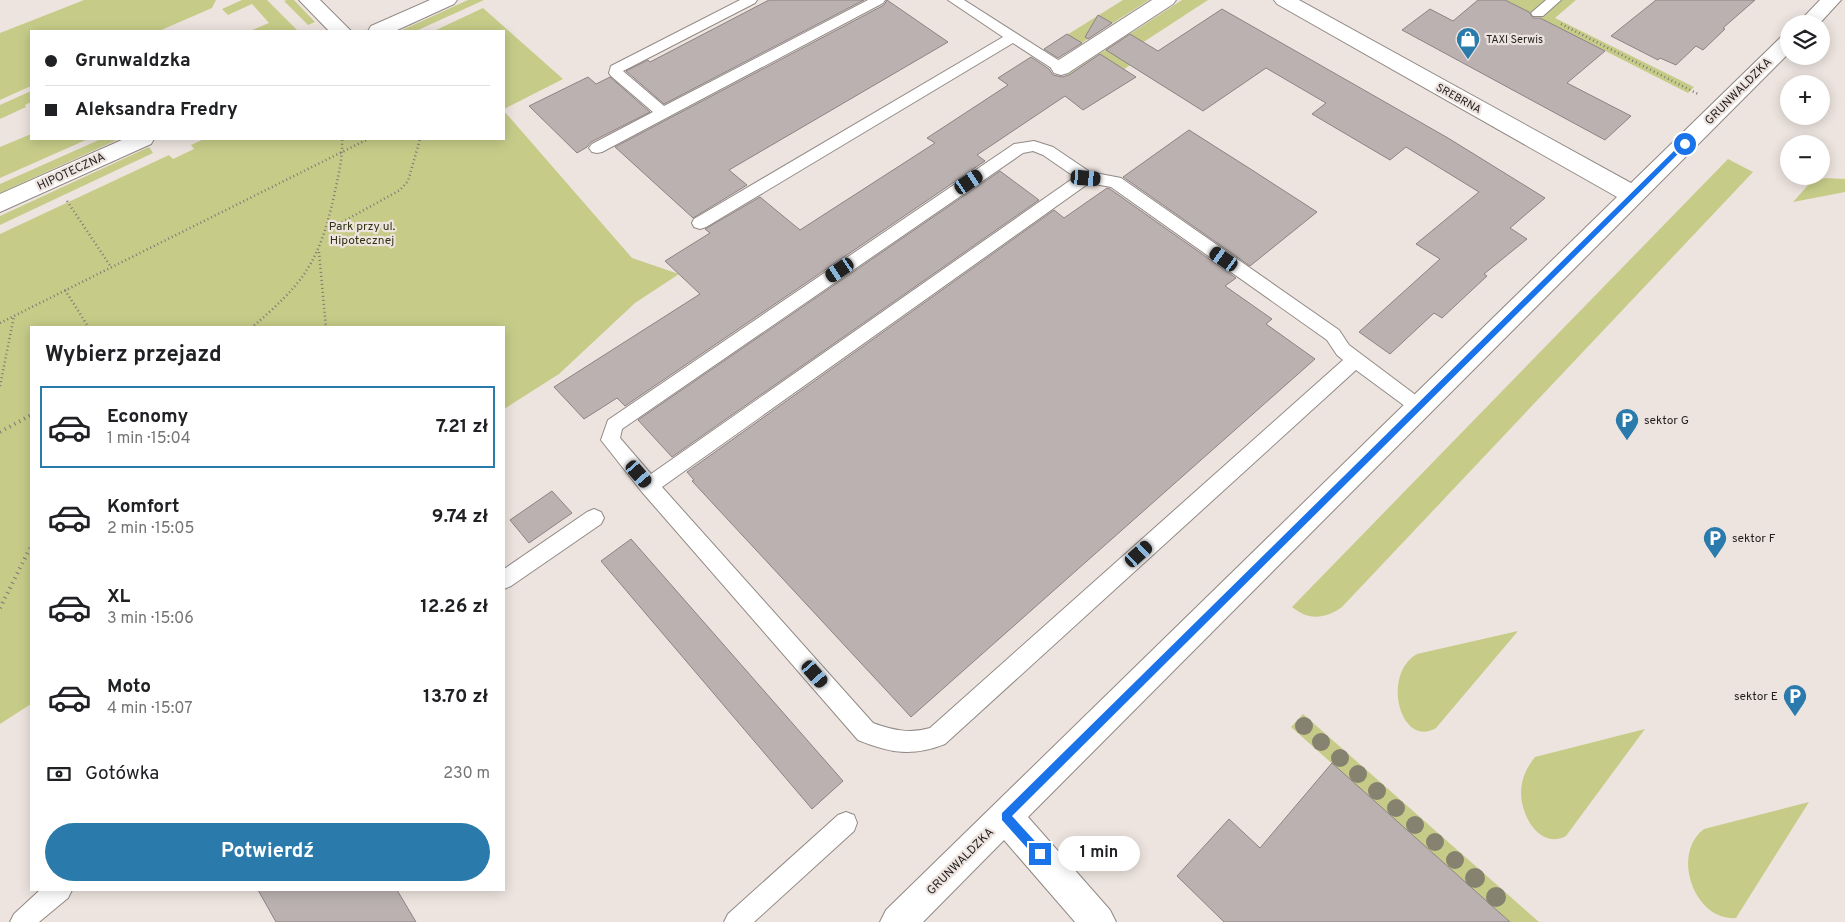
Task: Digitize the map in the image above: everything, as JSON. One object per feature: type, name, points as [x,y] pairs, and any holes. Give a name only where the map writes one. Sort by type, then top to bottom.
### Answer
[{"type":"street","points":[[309,0],[339,30]]},
{"type":"street","points":[[380,30],[447,0]]},
{"type":"street","points":[[1062,68],[1166,0]]},
{"type":"street","name":"SREBRNA","points":[[1284,0],[1633,195]]},
{"type":"street","points":[[1815,15],[1831,0]]},
{"type":"street","name":"GRUNWALDZKA","points":[[898,922],[1780,50]]},
{"type":"street","name":"HIPOTECZNA","points":[[0,204],[141,140]]},
{"type":"street","points":[[1005,816],[1098,922]]},
{"type":"lane","points":[[663,114],[616,73],[616,69],[750,0]]},
{"type":"lane","points":[[597,148],[878,0]]},
{"type":"lane","points":[[955,0],[1062,68]]},
{"type":"lane","points":[[1538,13],[1554,0]]},
{"type":"lane","points":[[700,223],[1013,37]]},
{"type":"lane","points":[[1355,360],[937,736],[920,742],[902,741],[866,732],[610,440],[614,425],[1018,148],[1034,146],[1048,151],[1086,178],[1114,182],[1333,335],[1343,350],[1355,360],[1420,407]]},
{"type":"lane","points":[[649,486],[1086,178]]},
{"type":"lane","points":[[505,579],[594,518]]},
{"type":"lane","points":[[736,922],[846,823]]},
{"type":"lane","points":[[22,922],[39,905],[59,891]]},
{"type":"path","points":[[1538,13],[1723,106]]},
{"type":"path","points":[[254,326],[294,290],[308,271],[319,251],[327,230],[343,151],[342,140]]},
{"type":"path","points":[[0,323],[366,140]]},
{"type":"path","points":[[327,230],[400,190],[408,181],[420,140]]},
{"type":"path","points":[[65,199],[111,267]]},
{"type":"path","points":[[319,251],[326,326]]},
{"type":"path","points":[[65,290],[87,326]]},
{"type":"path","points":[[0,386],[14,315]]},
{"type":"path","points":[[0,432],[30,416]]},
{"type":"path","points":[[0,608],[30,548]]},
{"type":"green space","points":[[84,0],[216,0],[212,8],[161,30],[30,30],[30,86],[0,100],[0,33]]},
{"type":"green space","points":[[242,0],[267,0],[297,30],[252,30],[269,23],[252,4],[228,15],[222,9]]},
{"type":"green space","points":[[294,0],[315,22],[308,25],[284,1]]},
{"type":"green space","points":[[468,0],[484,0],[418,30],[402,30]]},
{"type":"green space","points":[[1123,0],[1149,0],[1072,49],[1046,48]]},
{"type":"green space","points":[[1182,0],[1208,0],[1119,58],[1130,65],[1112,78],[1061,79]]},
{"type":"green space","points":[[1505,0],[1576,0],[1555,18],[1694,87],[1688,93]]},
{"type":"green space","points":[[483,8],[563,79],[505,108],[505,30],[436,30]]},
{"type":"green space","points":[[30,91],[30,102],[25,105],[26,107],[0,119],[0,105]]},
{"type":"green space","name":"Park przy ul. Hipotecznej","points":[[505,112],[632,258],[679,274],[635,303],[559,374],[505,408],[505,326],[30,326],[30,705],[0,724],[0,234],[169,155],[173,159],[194,149],[191,145],[202,140],[505,140]]},
{"type":"green space","points":[[30,134],[30,140],[86,140],[0,178],[0,147]]},
{"type":"green space","points":[[99,140],[117,140],[0,193],[0,184]]},
{"type":"green space","points":[[149,147],[153,153],[0,225],[0,216]]},
{"type":"green space","points":[[1728,159],[1753,172],[1342,607],[1329,614],[1317,617],[1305,615],[1292,607]]},
{"type":"green space","points":[[1830,178],[1845,179],[1845,192],[1793,202],[1808,185],[1830,185]]},
{"type":"green space","points":[[1518,631],[1436,728],[1423,732],[1413,728],[1405,719],[1400,706],[1398,692],[1400,677],[1406,664],[1417,654]]},
{"type":"green space","points":[[1303,714],[1539,922],[1510,922],[1291,727]]},
{"type":"green space","points":[[1645,729],[1566,836],[1557,839],[1540,835],[1528,820],[1524,811],[1521,793],[1525,774],[1535,757]]},
{"type":"green space","points":[[1809,802],[1736,918],[1721,916],[1709,909],[1699,898],[1692,884],[1688,869],[1689,854],[1694,840],[1704,829]]},
{"type":"building","points":[[769,0],[864,0],[664,104],[626,71],[648,60],[650,62]]},
{"type":"building","points":[[887,0],[948,42],[729,170],[747,185],[693,218],[615,147],[884,5]]},
{"type":"building","points":[[1478,0],[1505,0],[1529,12],[1533,18],[1540,18],[1605,51],[1567,83],[1631,116],[1605,140],[1402,30],[1430,9],[1453,21]]},
{"type":"building","points":[[1656,0],[1755,0],[1723,28],[1725,29],[1703,50],[1696,46],[1676,65],[1660,58],[1658,60],[1611,36]]},
{"type":"building","points":[[1222,9],[1448,138],[1545,198],[1510,228],[1527,239],[1484,274],[1487,276],[1442,318],[1434,313],[1390,354],[1359,332],[1440,259],[1416,244],[1479,192],[1406,147],[1390,160],[1312,114],[1326,103],[1266,68],[1203,111],[1106,50],[1130,34],[1158,51]]},
{"type":"building","points":[[1098,15],[1112,23],[1088,39],[1085,37]]},
{"type":"building","points":[[1067,34],[1082,43],[1058,58],[1044,49]]},
{"type":"building","points":[[1100,54],[1136,77],[1083,110],[1065,96],[977,155],[985,161],[625,406],[617,398],[584,419],[554,387],[700,294],[665,261],[710,233],[705,229],[760,197],[800,230],[935,143],[927,138],[1008,85],[998,78],[1031,57],[1049,69],[1053,75],[1062,77],[1069,75]]},
{"type":"building","points":[[588,77],[596,84],[610,77],[650,112],[591,142],[577,153],[529,106]]},
{"type":"building","points":[[1189,130],[1317,212],[1250,266],[1123,177]]},
{"type":"building","points":[[1000,171],[1039,200],[672,457],[638,420]]},
{"type":"building","points":[[1107,188],[1236,278],[1225,286],[1272,319],[1266,324],[1315,359],[911,717],[692,481],[694,480],[687,472],[1054,210],[1064,218]]},
{"type":"building","points":[[552,491],[572,513],[529,543],[510,520]]},
{"type":"building","points":[[631,539],[843,781],[812,809],[601,561]]},
{"type":"building","points":[[1332,763],[1510,922],[1224,922],[1177,876],[1229,819],[1260,848]]},
{"type":"building","points":[[259,891],[398,891],[416,922],[276,922]]},
{"type":"place","name":"TAXI Serwis","points":[[1468,60]]},
{"type":"place","name":"sektor G","points":[[1627,441]]},
{"type":"place","name":"sektor F","points":[[1715,559]]},
{"type":"place","name":"sektor E","points":[[1795,717]]},
{"type":"route","points":[[1040,854],[1005,816],[1685,144]]}]
